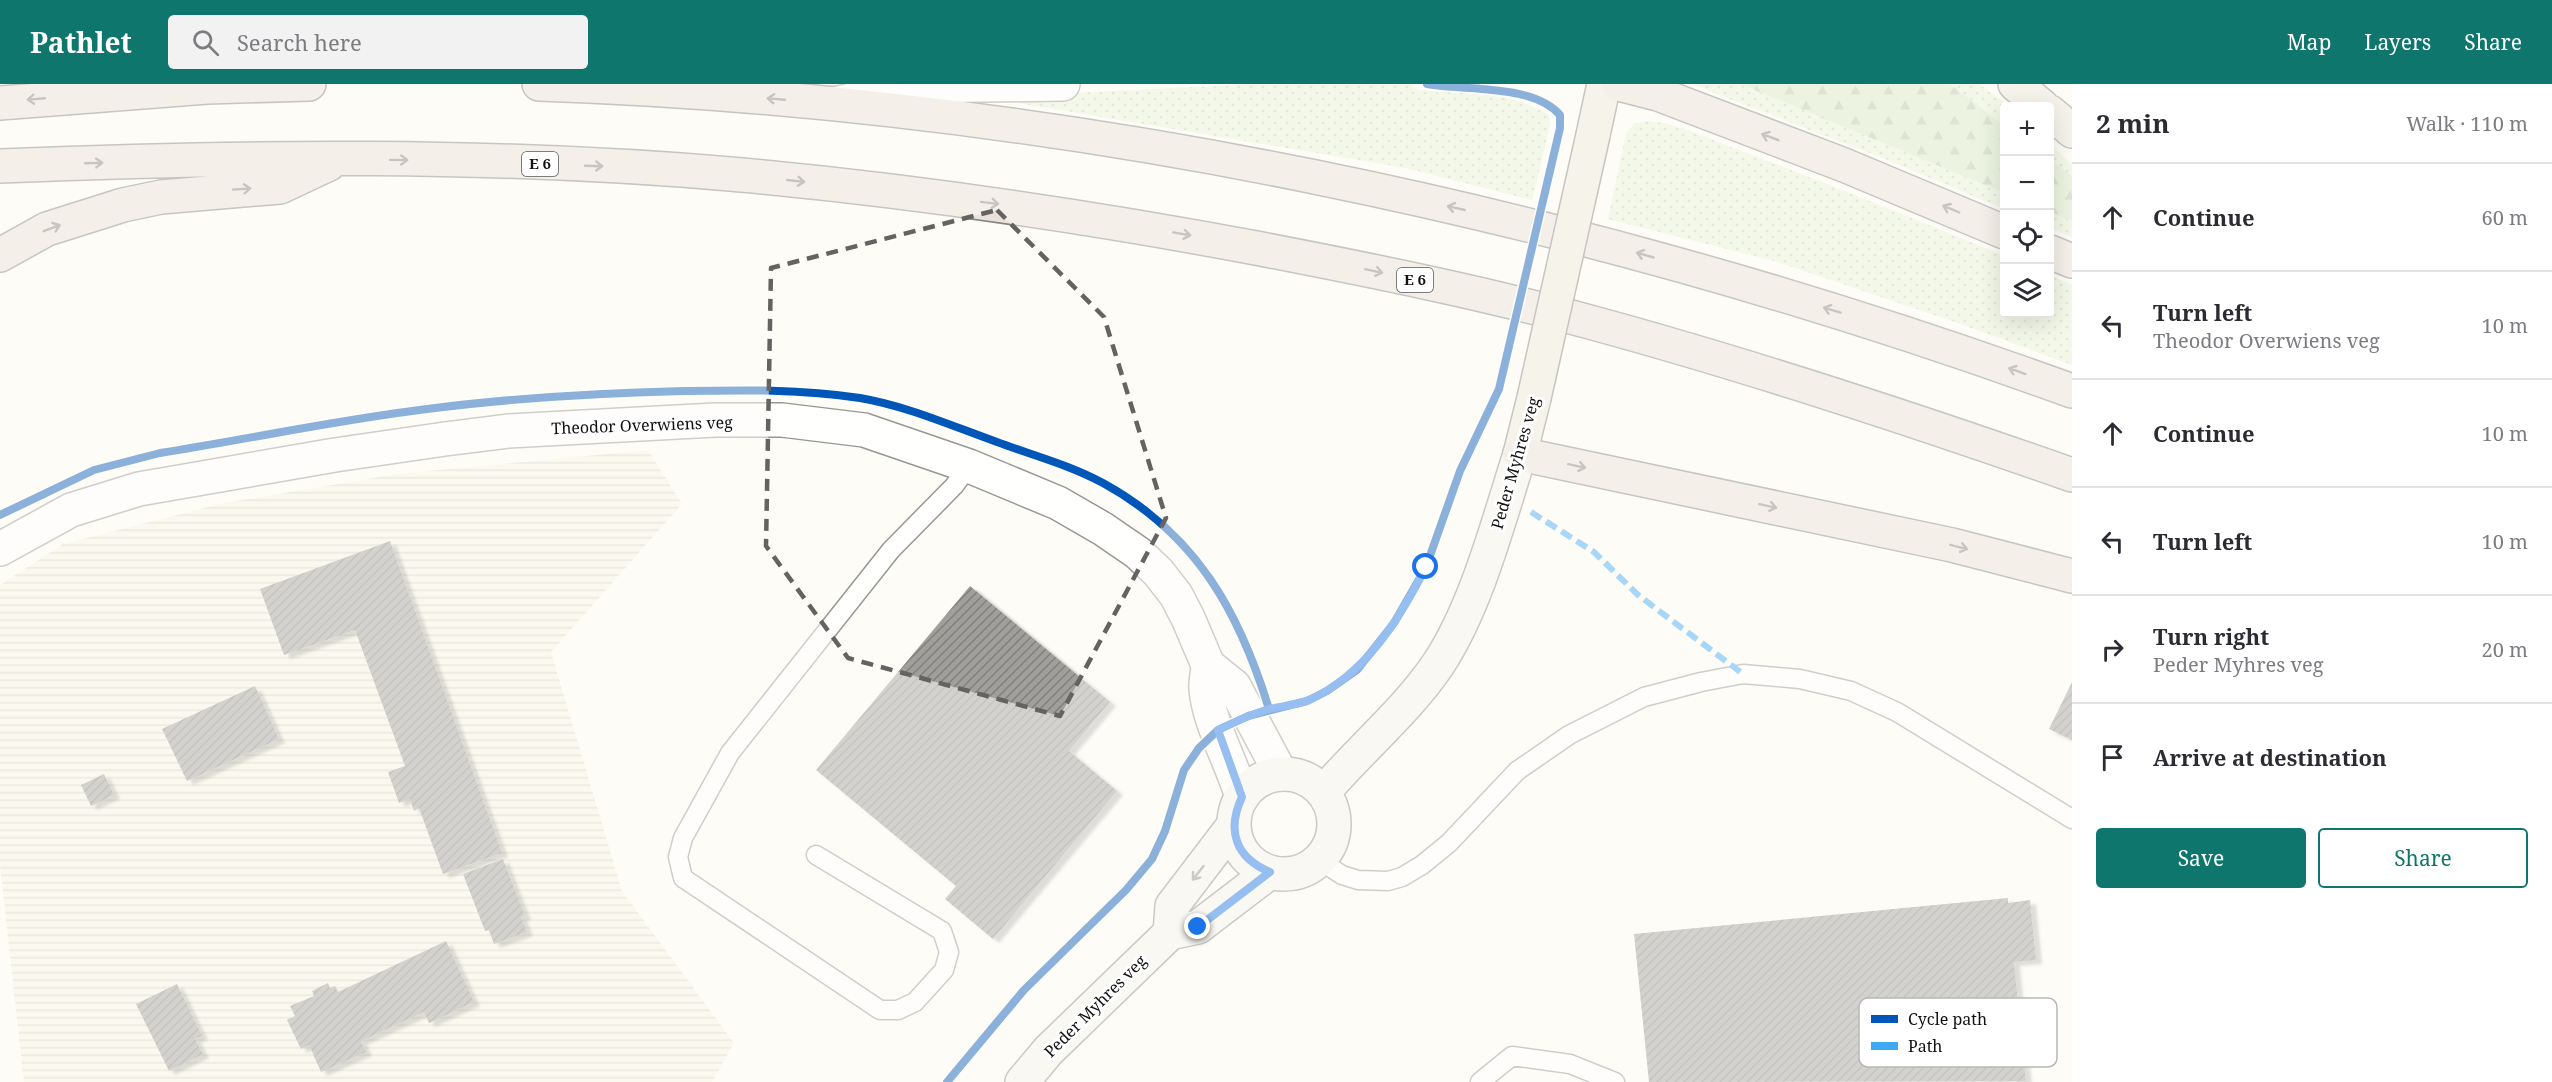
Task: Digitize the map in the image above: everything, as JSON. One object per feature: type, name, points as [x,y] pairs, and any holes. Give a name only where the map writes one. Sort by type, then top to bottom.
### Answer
[{"type":"highway","points":[[0,103],[207,87],[309,84]]},
{"type":"highway","points":[[539,84],[683,91],[834,104],[1052,131],[1199,155],[1342,183],[1609,245],[1758,287],[1899,330],[2072,391]]},
{"type":"highway","points":[[1619,84],[1658,94],[1844,165],[2000,230]]},
{"type":"highway","name":"E 6","points":[[0,166],[341,159],[493,162],[738,175],[1042,210],[1195,236],[1438,285],[1593,323],[1869,405],[2072,476]]},
{"type":"highway","name":"E 6","points":[[0,255],[47,229],[123,205],[171,195],[280,187],[341,159]]},
{"type":"highway","points":[[2054,254],[2072,261]]},
{"type":"highway","points":[[1520,454],[1952,545],[2072,576]]},
{"type":"main road","name":"Peder Myhres veg","points":[[1520,454],[1604,84]]},
{"type":"main road","points":[[2015,84],[2037,102]]},
{"type":"main road","points":[[2054,116],[2072,131]]},
{"type":"street","points":[[834,104],[915,86],[1063,84]]},
{"type":"street","name":"Theodor Overwiens veg","points":[[0,549],[71,510],[139,489],[335,455],[508,431],[614,424],[782,420],[864,430],[969,466],[1058,503],[1103,528],[1158,572],[1176,595],[1208,666],[1206,688],[1238,812]]},
{"type":"street","name":"Peder Myhres veg","points":[[1323,793],[1419,688],[1439,662],[1457,630],[1485,561],[1520,454]]},
{"type":"street","name":"Theodor Overwiens veg","points":[[1208,666],[1234,686],[1281,774]]},
{"type":"street","points":[[1238,812],[1236,842],[1244,856],[1256,866],[1270,872],[1286,874],[1302,871],[1326,852],[1332,837],[1334,822],[1331,806],[1323,793],[1311,782],[1297,775],[1281,774],[1266,777],[1252,785],[1238,812],[1172,906],[1170,933],[1198,927],[1270,872]]},
{"type":"street","name":"Peder Myhres veg","points":[[1022,1082],[1088,1011],[1170,933]]},
{"type":"lane","points":[[816,855],[942,932],[949,952],[944,970],[915,1002],[898,1010],[880,1010],[683,878],[678,857],[683,838],[730,753],[891,550],[954,486],[969,466]]},
{"type":"lane","points":[[1318,860],[1342,875],[1358,880],[1388,881],[1402,877],[1422,865],[1449,843],[1517,771],[1569,735],[1644,697],[1743,674],[1800,678],[1851,691],[1897,712],[2072,819]]},
{"type":"lane","points":[[1480,1082],[1512,1056],[1570,1064],[1615,1082]]},
{"type":"highlighted area","points":[[997,210],[1104,317],[1166,518],[1060,716],[848,658],[766,546],[771,268]]},
{"type":"shaded area","points":[[648,450],[682,504],[551,652],[622,891],[734,1043],[712,1082],[24,1082],[0,865],[0,585],[63,544],[224,503],[397,474]]},
{"type":"green space","points":[[1253,84],[1411,84],[1419,90],[1486,95],[1534,107],[1549,115],[1550,125],[1532,200],[1406,168],[1018,103],[1014,96]]},
{"type":"green space","points":[[1691,84],[1740,84],[2000,191],[2000,207],[1885,159]]},
{"type":"green space","points":[[1740,84],[1950,84],[2000,122],[2000,191]]},
{"type":"green space","points":[[1950,84],[1979,84],[2004,102],[2000,102],[2000,122]]},
{"type":"green space","points":[[1645,121],[1657,122],[1694,132],[2000,254],[2000,318],[2054,318],[2054,277],[2072,285],[2072,365],[1958,323],[1778,262],[1608,219],[1626,134],[1634,124]]},
{"type":"green space","points":[[2054,148],[2072,165],[2072,176],[2054,162]]},
{"type":"green space","points":[[2054,162],[2072,176],[2072,221],[2054,214]]},
{"type":"green space","points":[[2054,214],[2072,221],[2072,237],[2054,230]]},
{"type":"building","points":[[390,541],[502,853],[443,874],[419,808],[414,811],[410,799],[399,803],[388,772],[405,766],[355,630],[284,655],[260,589]]},
{"type":"building","points":[[970,586],[1110,702],[1069,751],[1117,791],[993,939],[945,899],[956,886],[816,770]]},
{"type":"building","points":[[2072,682],[2072,740],[2049,729]]},
{"type":"building","points":[[255,686],[279,739],[187,781],[162,729]]},
{"type":"building","points":[[104,774],[114,795],[91,806],[81,785]]},
{"type":"building","points":[[503,859],[525,916],[521,917],[527,932],[494,944],[489,930],[485,931],[463,874]]},
{"type":"building","points":[[2008,898],[2008,903],[2030,900],[2036,960],[2014,962],[2018,998],[1859,998],[1859,1067],[2025,1067],[2026,1081],[1649,1082],[1634,934]]},
{"type":"building","points":[[446,941],[474,1002],[429,1023],[424,1012],[361,1041],[366,1052],[321,1072],[309,1045],[301,1049],[287,1020],[295,1016],[290,1006],[314,996],[312,991],[328,983],[330,988],[335,986],[338,992]]},
{"type":"building","points":[[177,984],[202,1036],[195,1039],[203,1054],[169,1071],[136,1004]]},
{"type":"marked path","points":[[1531,512],[1594,552],[1638,595],[1743,674]]},
{"type":"cycle path","points":[[947,1082],[1024,990],[1126,890],[1152,859],[1165,831],[1184,770],[1199,748],[1218,730],[1248,716],[1307,701],[1327,691],[1357,670],[1394,623],[1426,567],[1460,471],[1499,389],[1560,128],[1560,115],[1548,105],[1533,98],[1517,93],[1427,84]]},
{"type":"cycle path","points":[[0,515],[94,470],[160,453],[393,413],[523,399],[652,392],[772,391],[860,398],[912,411],[1064,466],[1103,483],[1136,503],[1164,526],[1210,578],[1243,640],[1269,709]]},
{"type":"route","points":[[1198,927],[1270,872],[1256,866],[1244,856],[1236,842],[1233,826],[1235,811],[1242,797],[1218,730],[1256,713],[1307,701],[1327,691],[1357,670],[1394,623],[1426,567]]}]
